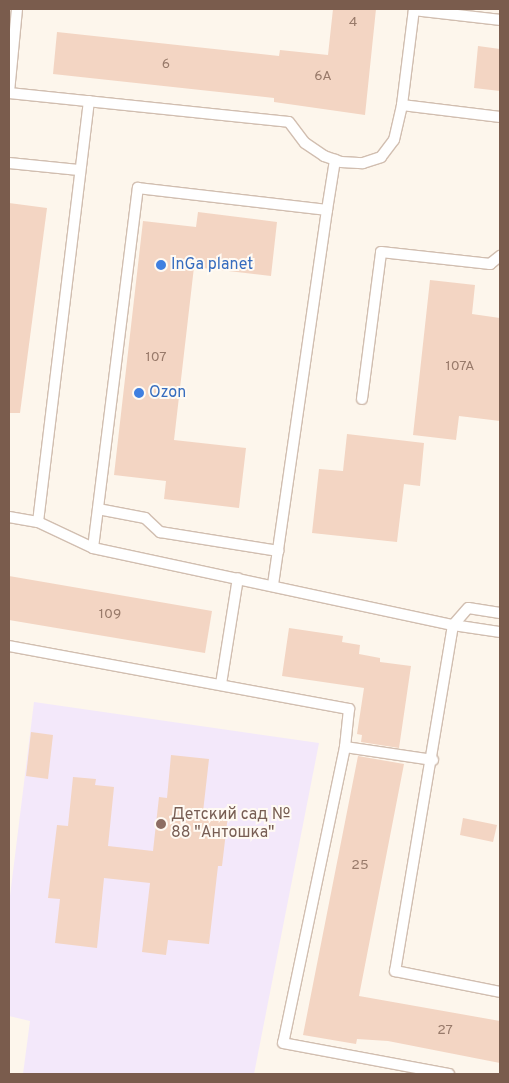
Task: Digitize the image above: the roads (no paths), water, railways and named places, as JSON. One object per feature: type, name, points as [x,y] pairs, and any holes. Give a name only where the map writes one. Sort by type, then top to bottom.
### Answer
[{"type":"lane","points":[[17,9],[9,93],[289,122],[305,143],[335,160],[363,163],[381,157],[394,140],[402,105],[414,9],[500,20]]},
{"type":"lane","points":[[38,522],[79,170],[89,101]]},
{"type":"lane","points":[[402,105],[500,117]]},
{"type":"lane","points":[[273,586],[335,160]]},
{"type":"lane","points":[[9,163],[79,170]]},
{"type":"lane","points":[[93,548],[138,188],[327,210]]},
{"type":"lane","points":[[362,399],[381,252],[490,264],[500,256]]},
{"type":"lane","points":[[98,509],[145,518],[160,532],[278,551]]},
{"type":"lane","points":[[9,517],[38,522],[93,548],[453,625],[500,632]]},
{"type":"lane","points":[[221,684],[238,578]]},
{"type":"lane","points":[[500,613],[468,608],[453,625],[433,760],[395,971],[500,992]]},
{"type":"lane","points":[[9,646],[349,709],[346,747],[284,1043],[449,1074]]},
{"type":"lane","points":[[346,747],[433,760]]},
{"type":"place","name":"InGa planet","points":[[161,265]]},
{"type":"place","name":"Ozon","points":[[139,393]]},
{"type":"place","name":"Детский сад № 88 \"Антошка\"","points":[[161,824]]}]
